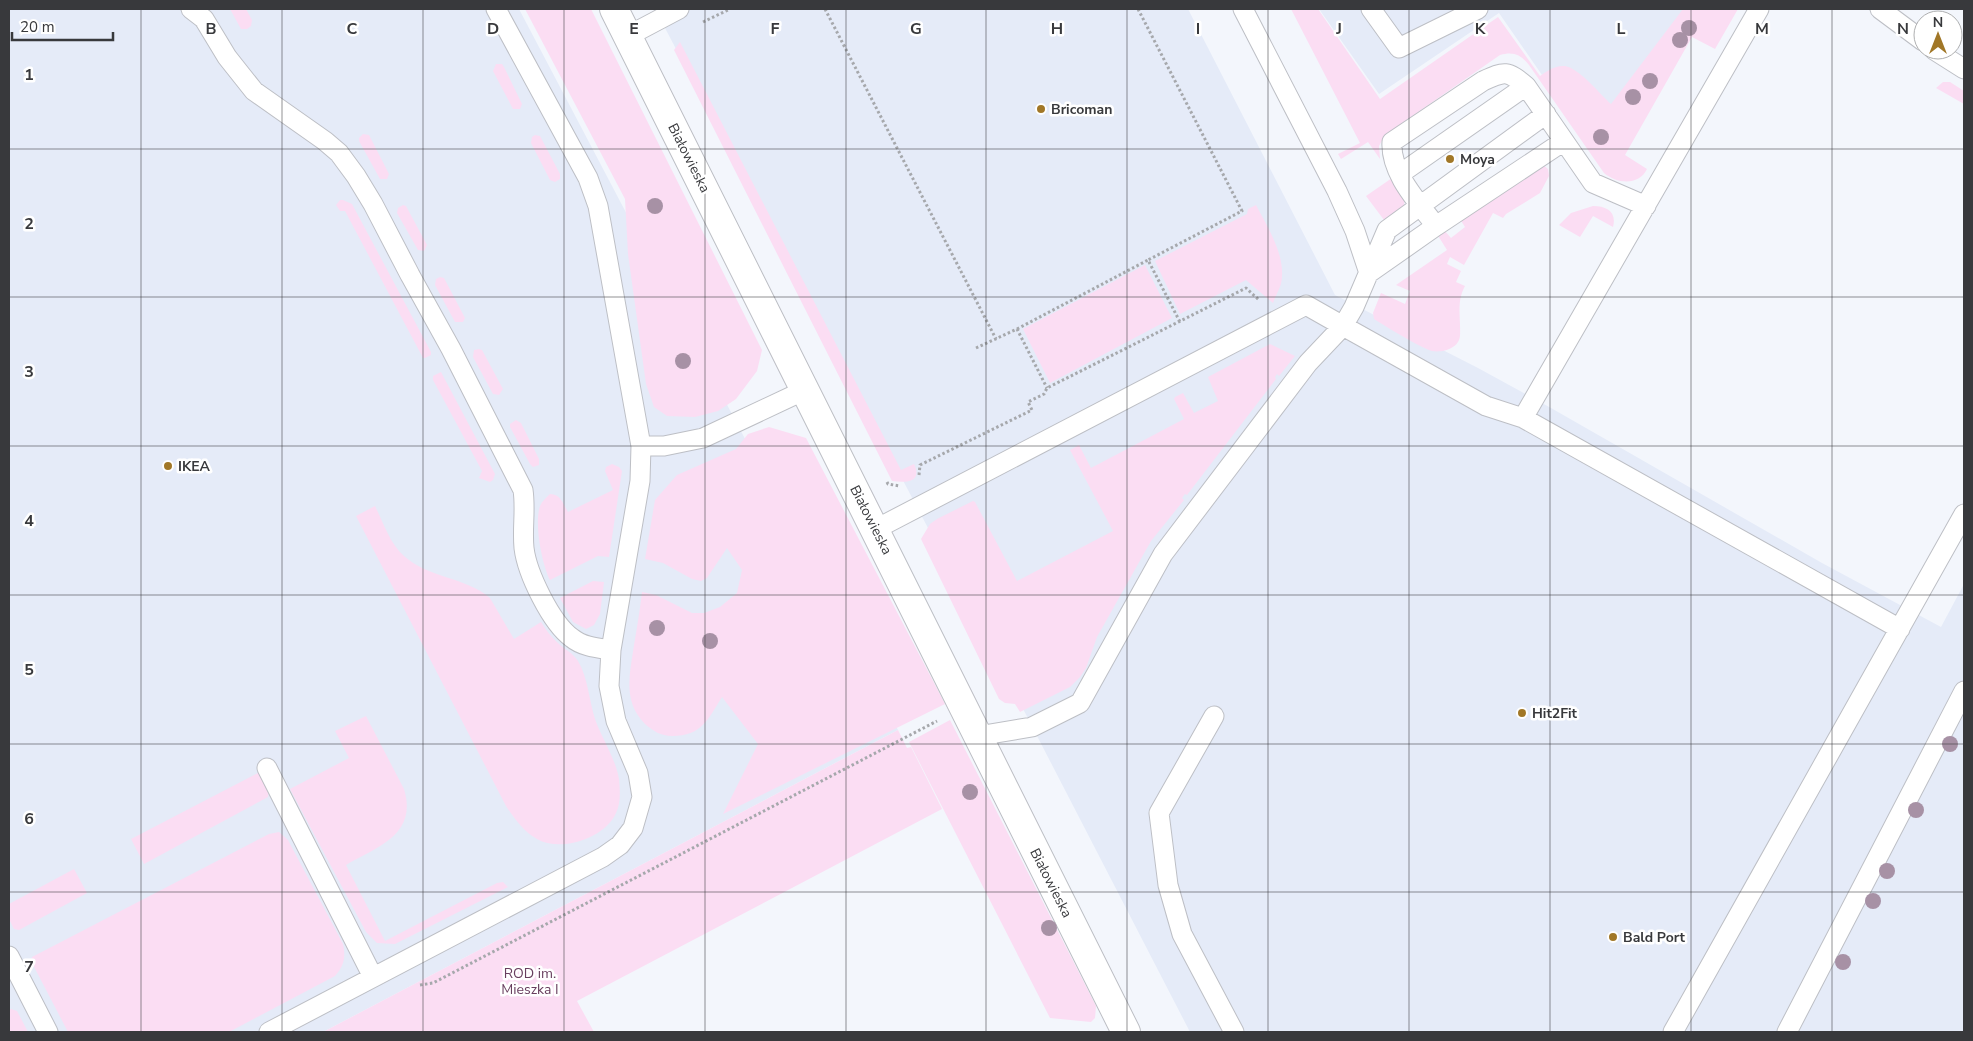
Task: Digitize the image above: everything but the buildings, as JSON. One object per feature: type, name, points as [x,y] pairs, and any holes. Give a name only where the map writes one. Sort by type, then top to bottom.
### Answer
[{"type":"street","name":"Białowieska","points":[[614,9],[876,529],[1126,1032]]},
{"type":"lane","points":[[192,9],[204,19],[227,57],[254,91],[332,147],[345,160],[356,176],[451,349],[523,490],[526,558],[553,619],[577,641],[595,648],[612,650]]},
{"type":"lane","points":[[269,1032],[603,857],[620,845],[633,828],[642,797],[638,773],[616,721],[610,696],[609,679],[612,650],[640,481],[641,446],[595,195],[588,178],[496,9]]},
{"type":"lane","points":[[1243,9],[1337,191],[1355,231],[1369,273]]},
{"type":"lane","points":[[1371,9],[1398,48],[1478,9]]},
{"type":"lane","points":[[1523,418],[1759,9]]},
{"type":"lane","points":[[1880,9],[1913,34]]},
{"type":"lane","points":[[628,36],[676,10]]},
{"type":"lane","points":[[1950,60],[1964,69]]},
{"type":"lane","points":[[1436,226],[1400,174],[1391,153],[1392,142],[1483,80],[1498,74],[1512,74],[1526,86],[1593,183],[1646,206]]},
{"type":"lane","points":[[1400,174],[1526,86]]},
{"type":"lane","points":[[978,736],[1032,728],[1080,703],[1163,554],[1308,363],[1343,326],[1369,273],[1387,230],[1420,204],[1546,114]]},
{"type":"lane","points":[[1369,273],[1564,141]]},
{"type":"lane","points":[[876,529],[1306,305],[1486,406],[1523,418],[1900,629]]},
{"type":"lane","points":[[641,446],[664,446],[703,438],[805,390]]},
{"type":"lane","points":[[1673,1032],[1964,514]]},
{"type":"lane","points":[[1786,1032],[1964,691]]},
{"type":"lane","points":[[1214,716],[1159,813],[1168,885],[1182,934],[1234,1032]]},
{"type":"lane","points":[[267,768],[373,977]]},
{"type":"lane","points":[[9,956],[48,1032]]},
{"type":"path","points":[[676,10],[683,32],[730,9]]},
{"type":"path","points":[[826,9],[996,339]]},
{"type":"path","points":[[976,348],[1017,329],[1242,212],[1138,9]]},
{"type":"path","points":[[1148,260],[1180,322]]},
{"type":"path","points":[[916,479],[920,472],[920,465],[1032,410],[1028,402],[1044,394],[1047,388],[1246,288],[1264,305],[1273,322]]},
{"type":"path","points":[[1017,329],[1047,388]]},
{"type":"path","points":[[884,475],[888,484],[904,486]]},
{"type":"path","points":[[433,983],[964,707]]},
{"type":"shaded area","points":[[9,9],[519,9],[898,730],[323,1032],[9,1032]]},
{"type":"shaded area","points":[[655,9],[1188,9],[1335,295],[1478,368],[1822,563],[1941,627],[1964,584],[1964,1032],[1190,1032],[1019,701]]},
{"type":"shaded area","points":[[1319,9],[1711,9],[1598,156],[1499,13],[1379,94]]},
{"type":"green space","points":[[230,9],[246,9],[252,20],[251,26],[247,29],[241,29]]},
{"type":"green space","points":[[525,9],[591,9],[762,350],[757,371],[736,399],[718,411],[695,417],[667,416],[654,407],[646,384],[628,254],[625,199]]},
{"type":"green space","points":[[1291,9],[1318,9],[1380,99],[1498,17],[1540,76],[1558,66],[1571,68],[1583,76],[1611,104],[1683,9],[1738,9],[1715,49],[1692,37],[1625,155],[1647,169],[1639,178],[1627,182],[1609,177],[1604,173],[1529,65],[1520,56],[1513,54],[1500,55],[1385,135],[1379,146],[1380,159],[1368,142],[1341,159],[1338,154],[1360,143]]},
{"type":"green space","points":[[680,42],[901,470],[914,464],[916,475],[911,480],[907,482],[892,481],[674,50]]},
{"type":"green space","points":[[496,64],[502,64],[504,67],[522,104],[520,109],[513,109],[493,71]]},
{"type":"green space","points":[[1943,82],[1950,82],[1964,91],[1964,104],[1936,88]]},
{"type":"green space","points":[[363,134],[369,135],[389,174],[387,179],[380,179],[359,141]]},
{"type":"green space","points":[[535,135],[540,136],[560,174],[560,179],[555,182],[550,180],[531,143],[532,137]]},
{"type":"green space","points":[[1542,164],[1548,169],[1549,176],[1540,193],[1506,214],[1503,218],[1493,213],[1464,265],[1450,257],[1447,264],[1461,271],[1456,282],[1465,286],[1461,298],[1460,336],[1454,347],[1441,351],[1432,351],[1374,319],[1373,313],[1381,293],[1405,304],[1410,291],[1396,285],[1447,250],[1437,234],[1444,230],[1451,238],[1465,227],[1460,219]]},
{"type":"green space","points":[[1392,178],[1405,197],[1404,206],[1387,220],[1384,220],[1366,196]]},
{"type":"green space","points":[[340,200],[352,204],[431,355],[423,358],[345,211],[340,211],[336,205]]},
{"type":"green space","points":[[403,205],[406,206],[427,245],[424,251],[418,250],[397,213],[398,208]]},
{"type":"green space","points":[[1256,205],[1271,233],[1281,264],[1281,284],[1273,303],[1246,280],[1180,314],[1155,261],[1247,214],[1248,209]]},
{"type":"green space","points":[[1593,206],[1603,207],[1610,211],[1614,217],[1613,227],[1593,216],[1580,237],[1559,225],[1571,213]]},
{"type":"green space","points":[[1145,265],[1172,318],[1050,383],[1023,329]]},
{"type":"green space","points":[[444,278],[465,318],[463,322],[455,322],[435,285],[436,279]]},
{"type":"green space","points":[[1270,344],[1295,356],[1279,376],[1277,374],[1276,379],[1187,495],[1185,494],[1182,498],[1184,500],[1151,541],[1097,637],[1086,668],[1080,677],[1070,687],[1020,712],[1015,704],[1005,703],[999,699],[921,539],[930,524],[973,501],[975,502],[1017,581],[1113,531],[1070,450],[1079,445],[1091,468],[1184,419],[1174,399],[1175,397],[1183,393],[1194,413],[1218,401],[1208,377]]},
{"type":"green space","points":[[474,350],[482,350],[503,389],[499,395],[493,394],[473,357]]},
{"type":"green space","points":[[441,372],[495,474],[490,482],[479,478],[482,471],[433,380],[433,376]]},
{"type":"green space","points":[[516,420],[521,423],[539,459],[539,465],[533,467],[530,464],[510,427],[510,424]]},
{"type":"green space","points":[[769,427],[806,438],[945,704],[723,814],[758,744],[722,697],[703,725],[691,733],[668,736],[654,731],[645,724],[633,706],[629,686],[631,666],[642,592],[656,595],[692,613],[704,613],[720,607],[737,593],[742,570],[727,548],[707,578],[701,581],[692,579],[663,563],[645,559],[655,500],[677,475],[736,449],[748,434]]},
{"type":"green space","points":[[612,464],[619,467],[622,471],[609,557],[598,556],[550,580],[538,533],[538,514],[541,504],[550,494],[554,494],[561,500],[568,512],[613,490],[605,471],[606,467]]},
{"type":"green space","points":[[375,506],[391,539],[404,556],[424,569],[470,586],[490,598],[514,639],[541,622],[553,638],[578,661],[586,682],[595,719],[615,763],[619,779],[620,796],[618,809],[610,822],[602,830],[581,841],[570,844],[547,843],[528,833],[509,811],[356,516]]},
{"type":"green space","points":[[593,581],[604,582],[600,614],[594,625],[586,629],[573,622],[560,598]]},
{"type":"green space","points":[[366,716],[404,789],[407,805],[405,818],[400,829],[392,838],[346,865],[385,941],[497,883],[503,882],[508,887],[395,944],[377,943],[366,932],[290,789],[349,758],[335,731]]},
{"type":"green space","points":[[950,720],[1096,1006],[1095,1018],[1091,1022],[1050,1018],[909,742]]},
{"type":"green space","name":"ROD im. Mieszka I","points":[[898,730],[907,748],[911,747],[942,809],[577,1001],[594,1032],[323,1032]]},
{"type":"green space","points":[[260,772],[269,790],[268,797],[144,864],[131,839]]},
{"type":"green space","points":[[279,832],[288,840],[343,944],[344,961],[335,976],[229,1032],[68,1032],[31,961],[32,957],[269,834]]},
{"type":"green space","points":[[74,869],[87,893],[19,930],[14,929],[9,919],[9,904]]},
{"type":"green space","points":[[9,1010],[17,1011],[28,1032],[9,1032]]},
{"type":"place","name":"Bricoman","points":[[1041,109]]},
{"type":"place","name":"Moya","points":[[1450,159]]},
{"type":"place","name":"IKEA","points":[[168,466]]},
{"type":"place","name":"Hit2Fit","points":[[1522,713]]},
{"type":"place","name":"Bald Port","points":[[1613,937]]}]
